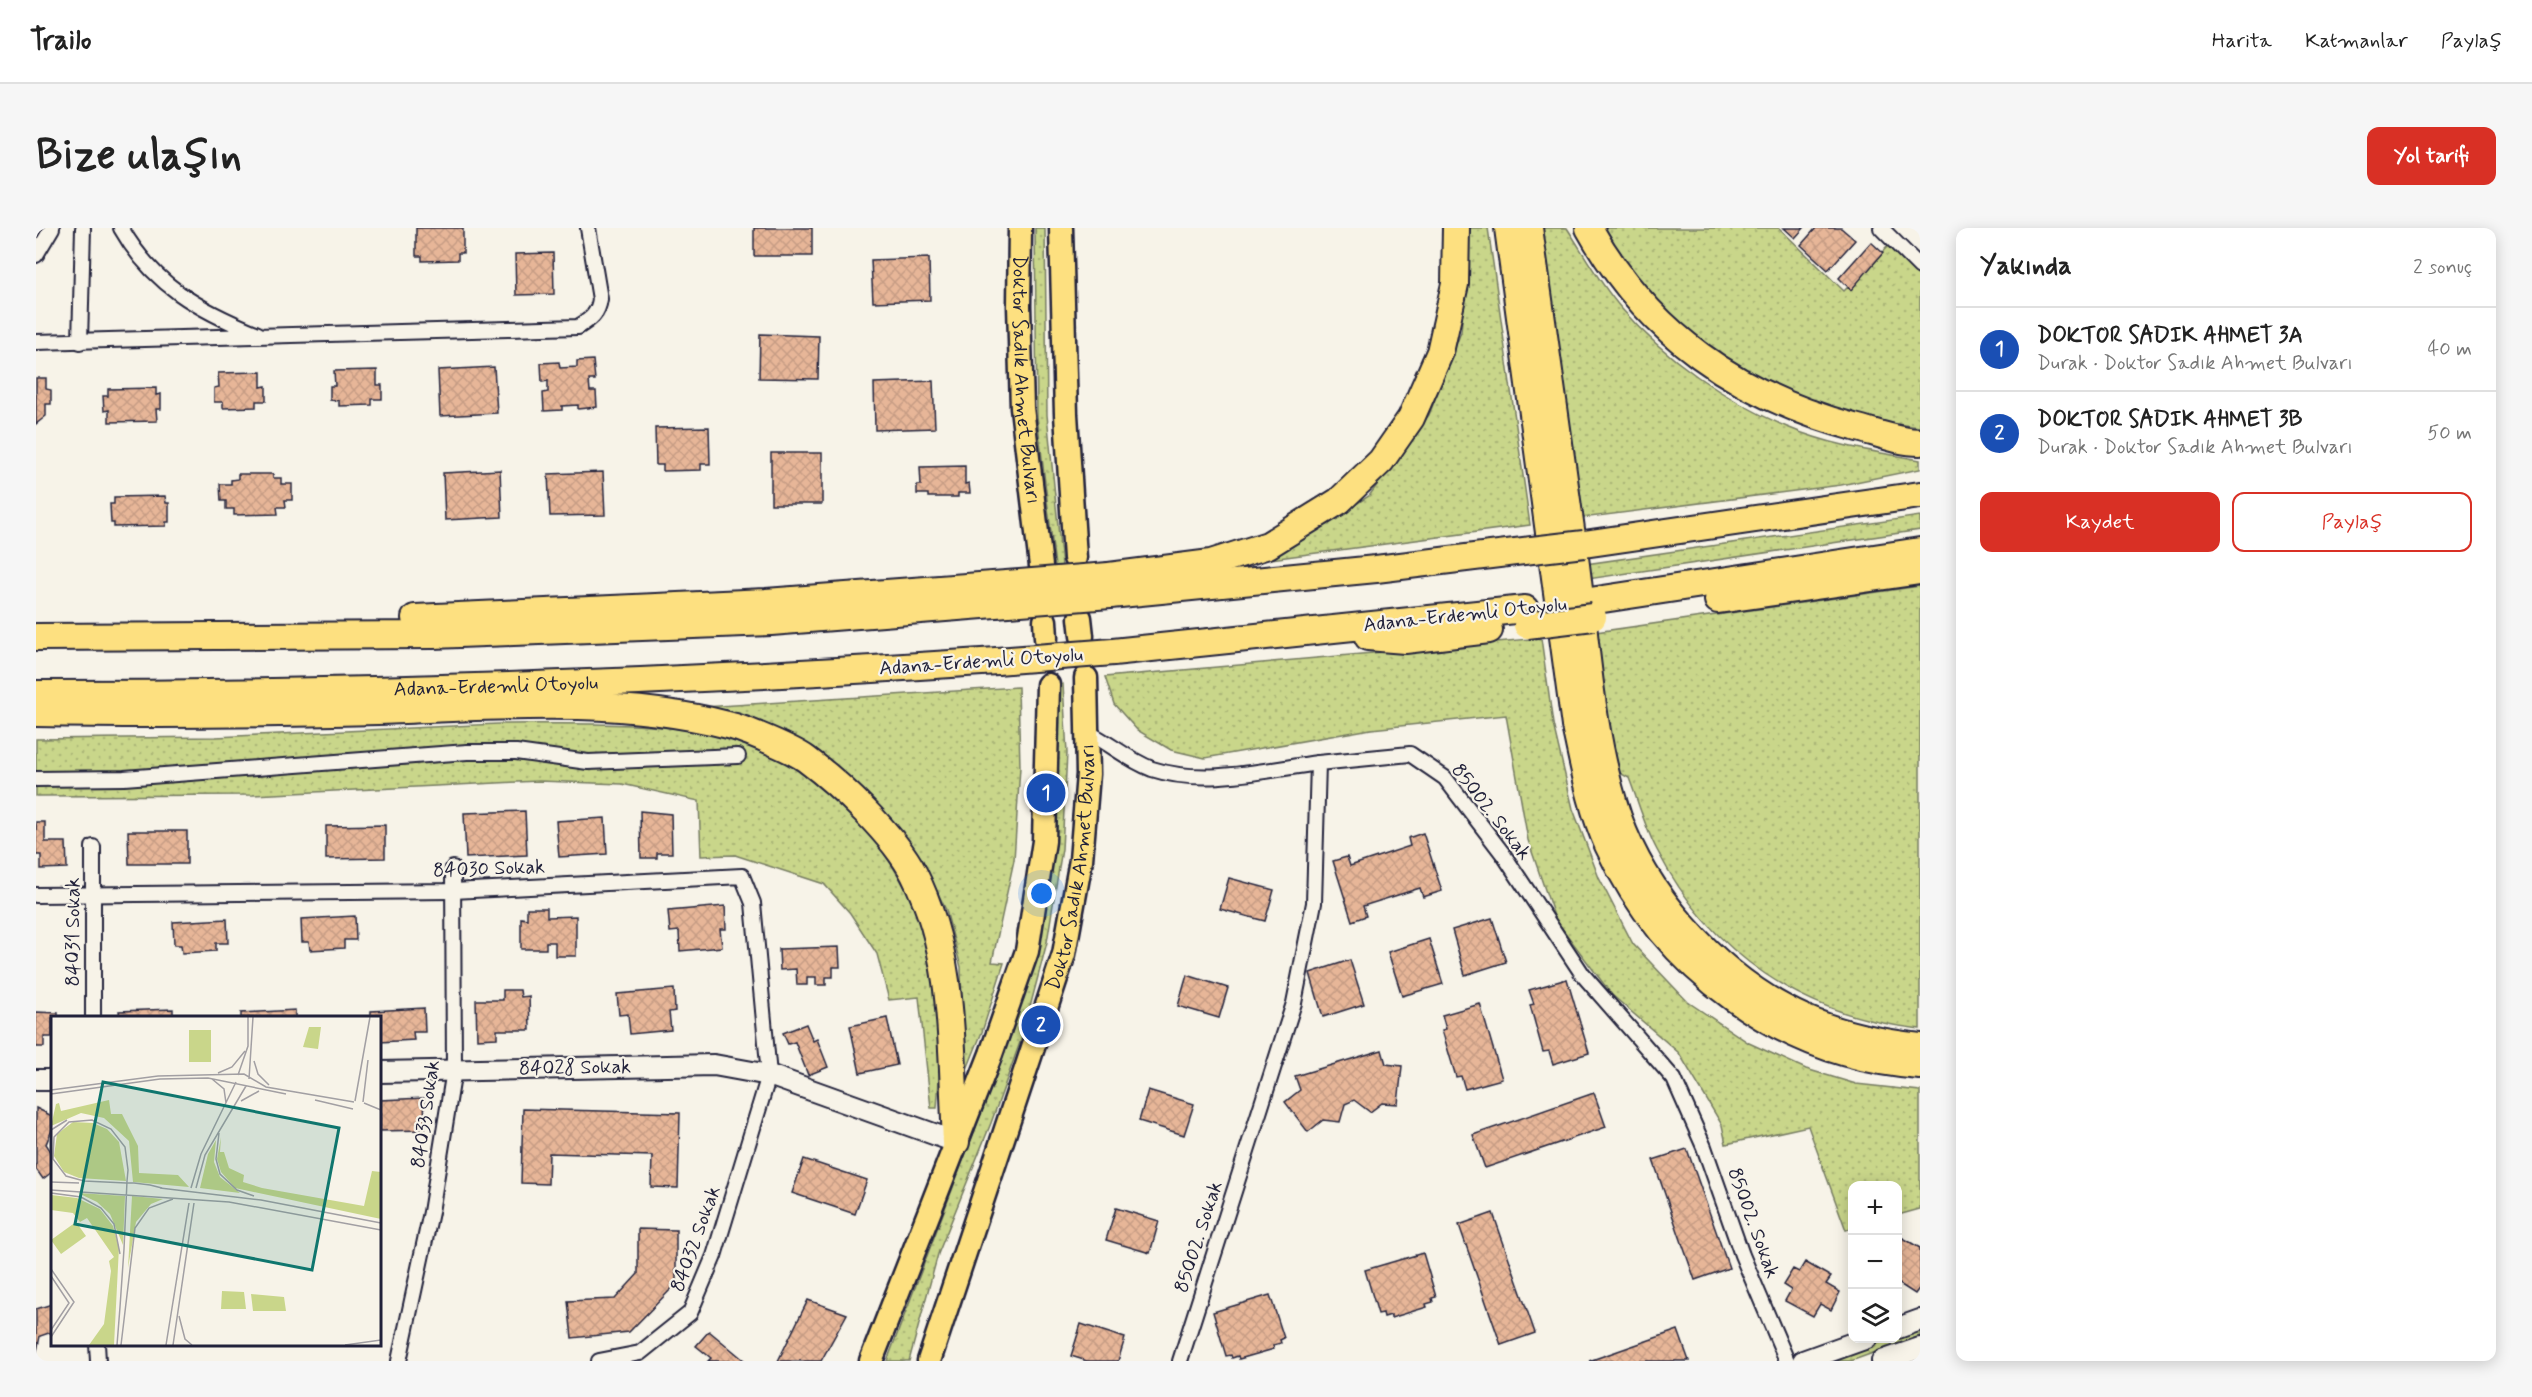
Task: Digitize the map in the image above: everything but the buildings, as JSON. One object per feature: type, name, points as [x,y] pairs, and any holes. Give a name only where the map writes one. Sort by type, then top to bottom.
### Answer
[{"type":"highway","points":[[1110,585],[1211,563],[1268,545],[1339,501],[1381,460],[1411,418],[1440,352],[1455,284],[1456,228]]},
{"type":"highway","points":[[1508,228],[1575,726],[1591,793],[1608,844],[1642,906],[1690,963],[1737,1002],[1779,1028],[1834,1049],[1901,1065],[1920,1066]]},
{"type":"highway","points":[[1530,228],[1596,722],[1619,818],[1654,889],[1674,915],[1726,968],[1786,1010],[1814,1022],[1845,1032],[1920,1047]]},
{"type":"highway","points":[[1589,228],[1627,286],[1666,330],[1706,361],[1744,386],[1810,415],[1920,442]]},
{"type":"highway","points":[[36,637],[433,635],[771,622],[994,595],[1110,585],[1376,569],[1584,543],[1920,495]]},
{"type":"highway","name":"Adana-Erdemli Otoyolu","points":[[36,694],[254,694],[530,686],[806,674],[1113,652],[1308,632],[1405,640],[1526,617],[1592,609],[1920,551]]},
{"type":"highway","points":[[1592,609],[1920,571]]},
{"type":"highway","points":[[36,625],[421,618],[766,602],[994,595]]},
{"type":"highway","points":[[36,713],[360,711],[538,705],[646,711],[730,725],[804,758],[881,826],[913,872],[938,934],[949,992],[956,1142]]},
{"type":"main road","name":"Doktor Sadık Ahmet Bulvarı","points":[[1020,228],[1019,306],[1022,408],[1041,566]]},
{"type":"main road","name":"Doktor Sadık Ahmet Bulvarı","points":[[1061,228],[1066,414],[1075,558]]},
{"type":"main road","name":"Doktor Sadık Ahmet Bulvarı","points":[[929,1361],[1064,954],[1081,860],[1088,774],[1086,678]]},
{"type":"main road","name":"Doktor Sadık Ahmet Bulvarı","points":[[871,1361],[991,1054],[1027,951],[1044,842],[1048,685]]},
{"type":"street","points":[[36,255],[52,228]]},
{"type":"street","points":[[80,342],[83,228]]},
{"type":"street","points":[[121,228],[134,250],[159,278],[207,313],[262,336]]},
{"type":"street","points":[[36,342],[578,327],[590,320],[599,310],[600,299],[588,228]]},
{"type":"street","points":[[1881,228],[1920,267]]},
{"type":"street","points":[[1087,732],[1137,763],[1183,776],[1215,776],[1318,763]]},
{"type":"street","points":[[36,779],[171,775],[467,752],[516,752],[588,762],[738,756]]},
{"type":"street","name":"85002. Sokak","points":[[1180,1361],[1294,1003],[1314,903],[1318,763],[1410,754],[1445,778],[1503,854],[1583,975],[1674,1079],[1704,1147],[1742,1255],[1787,1361]]},
{"type":"street","name":"84031 Sokak","points":[[93,847],[93,1016]]},
{"type":"street","name":"84033 Sokak","points":[[399,1361],[431,1212],[454,1070],[453,868]]},
{"type":"street","name":"84030 Sokak","points":[[36,894],[453,891],[742,876],[753,903],[769,1075]]},
{"type":"street","name":"84028 Sokak","points":[[381,1072],[714,1065],[769,1075],[956,1142]]},
{"type":"street","name":"84032 Sokak","points":[[599,1361],[640,1353],[690,1313],[714,1256],[769,1075]]},
{"type":"street","points":[[941,1361],[944,1311]]},
{"type":"street","points":[[1902,1327],[1920,1320]]},
{"type":"street","points":[[1803,1361],[1853,1343]]},
{"type":"street","points":[[97,1346],[98,1361]]},
{"type":"street","points":[[1882,1361],[1920,1348]]},
{"type":"green space","points":[[1035,228],[1045,228],[1047,415],[1062,566],[1055,566],[1037,416]]},
{"type":"green space","points":[[1470,228],[1488,228],[1530,525],[1256,561],[1284,549],[1369,496],[1429,415],[1461,332]]},
{"type":"green space","points":[[1539,228],[1567,228],[1606,289],[1638,327],[1677,361],[1719,391],[1787,427],[1819,439],[1920,460],[1920,469],[1841,485],[1582,518]]},
{"type":"green space","points":[[1602,228],[1779,228],[1844,291],[1890,244],[1920,276],[1920,427],[1864,420],[1757,379],[1706,348],[1667,315],[1628,270]]},
{"type":"green space","points":[[1920,516],[1920,530],[1588,579],[1586,564]]},
{"type":"green space","points":[[1920,586],[1920,1029],[1878,1022],[1838,1010],[1800,994],[1765,974],[1733,949],[1705,920],[1679,887],[1657,850],[1629,778],[1620,773],[1606,717],[1596,632]]},
{"type":"green space","points":[[1541,638],[1553,724],[1573,809],[1599,878],[1633,944],[1688,1002],[1749,1043],[1806,1069],[1856,1084],[1920,1091],[1920,1209],[1902,1214],[1902,1181],[1848,1181],[1848,1229],[1846,1230],[1808,1126],[1726,1144],[1722,1125],[1679,1053],[1612,995],[1555,919],[1528,840],[1506,715],[1371,729],[1205,758],[1171,750],[1137,730],[1114,704],[1105,677]]},
{"type":"green space","points":[[1063,684],[1067,753],[1062,849],[1047,942],[1023,1034],[991,1123],[938,1254],[909,1361],[887,1361],[1012,1032],[1037,940],[1052,685]]},
{"type":"green space","points":[[1018,687],[1020,767],[1014,860],[992,962],[1004,963],[982,1032],[963,1079],[961,967],[946,910],[922,860],[875,803],[830,763],[703,707]]},
{"type":"green space","points":[[498,724],[652,726],[743,740],[776,754],[796,767],[846,808],[865,829],[898,875],[922,926],[931,953],[940,1013],[941,1044],[937,1108],[931,1108],[919,997],[889,1000],[877,954],[850,913],[824,884],[735,855],[701,856],[699,801],[622,784],[539,781],[253,795],[36,796],[36,739],[216,737]]},
{"type":"green space","points":[[1920,1328],[1920,1336],[1902,1343],[1902,1335]]},
{"type":"green space","points":[[1879,1343],[1901,1343],[1851,1361],[1829,1361]]},
{"type":"place","name":"DOKTOR SADIK AHMET 3A","points":[[1046,793]]},
{"type":"place","name":"DOKTOR SADIK AHMET 3B","points":[[1041,1025]]}]
